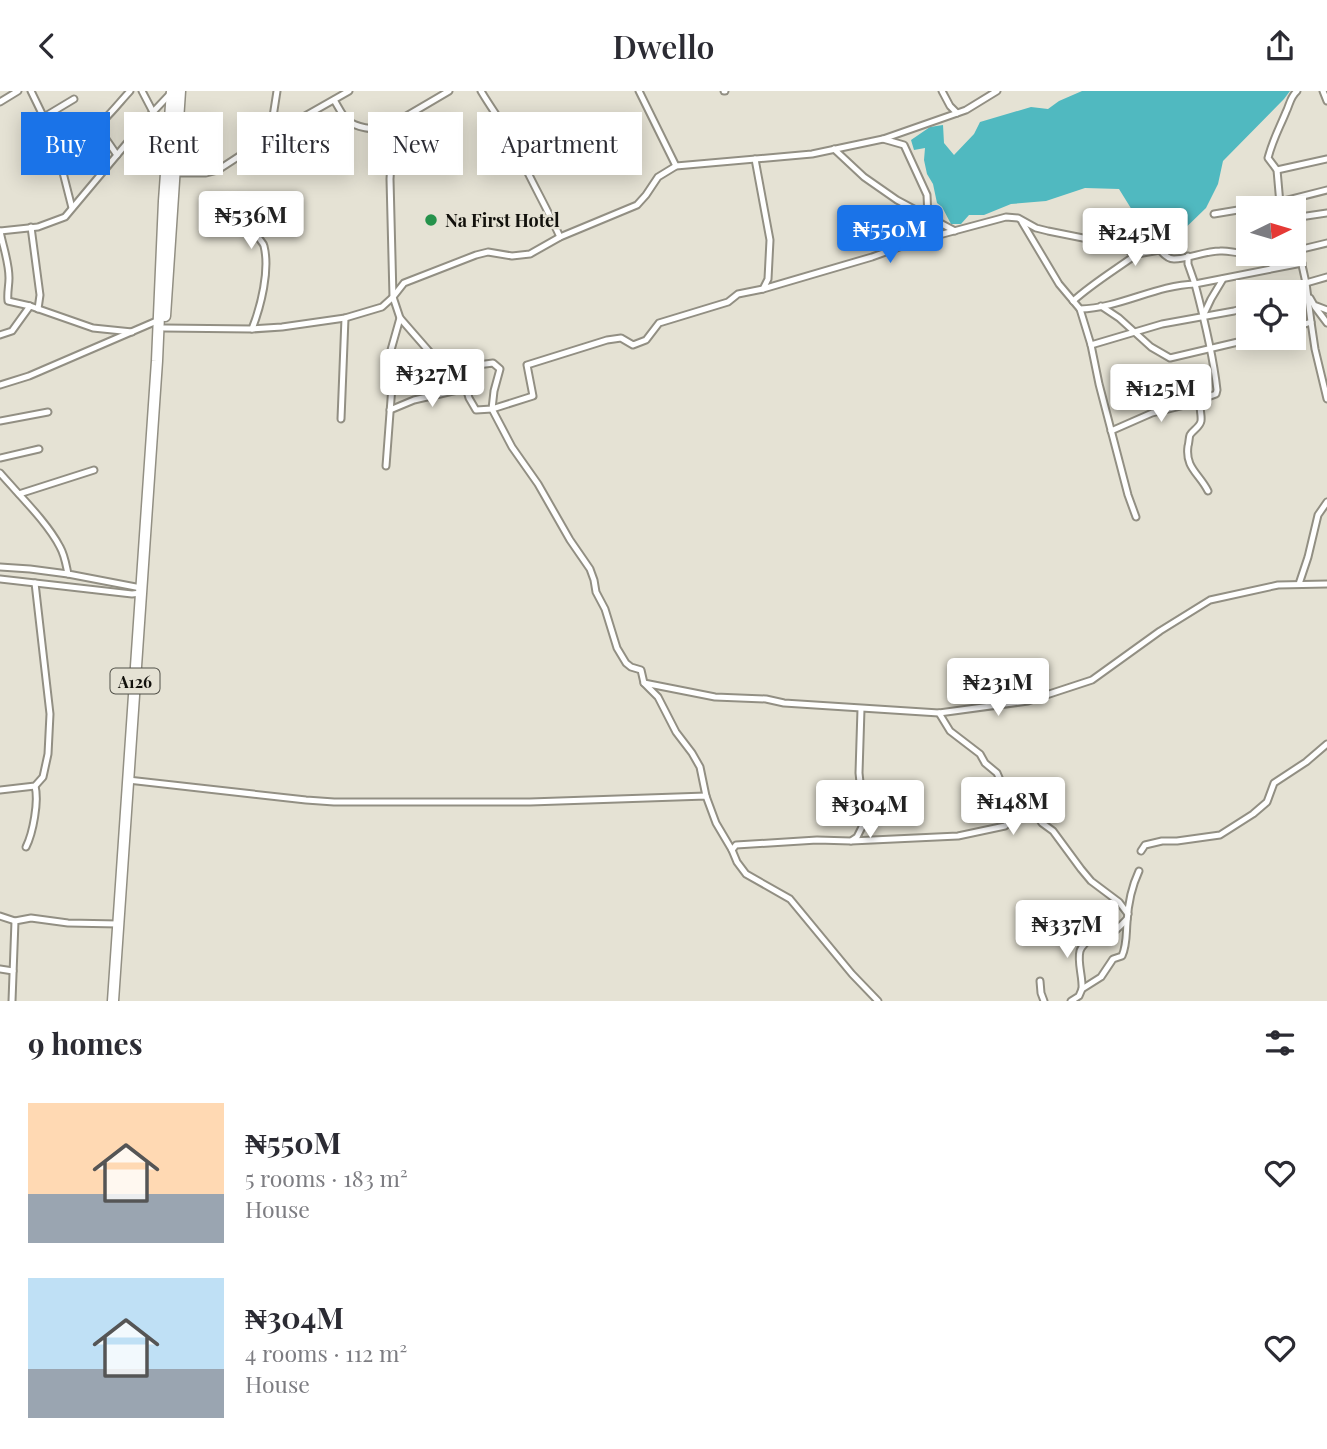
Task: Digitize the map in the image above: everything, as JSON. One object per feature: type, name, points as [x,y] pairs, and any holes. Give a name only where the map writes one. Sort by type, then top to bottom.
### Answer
[{"type":"highway","name":"A126","points":[[175,91],[175,112]]},
{"type":"highway","name":"A126","points":[[113,1001],[157,361],[162,347],[165,191],[175,91]]},
{"type":"highway","name":"A126","points":[[161,324],[168,283],[174,175]]},
{"type":"street","points":[[0,101],[18,91]]},
{"type":"street","points":[[31,91],[42,112]]},
{"type":"street","points":[[110,112],[130,91]]},
{"type":"street","points":[[142,91],[153,112],[175,91]]},
{"type":"street","points":[[274,112],[277,91]]},
{"type":"street","points":[[313,112],[349,91]]},
{"type":"street","points":[[416,112],[449,91]]},
{"type":"street","points":[[481,91],[518,151],[560,237]]},
{"type":"street","points":[[639,91],[676,166]]},
{"type":"street","points":[[942,91],[957,113]]},
{"type":"street","points":[[0,384],[29,376],[132,332],[161,324],[252,329],[345,319],[382,307],[404,283],[475,255],[488,252],[512,256],[530,254],[560,237],[637,205],[659,177],[676,166],[812,154],[883,139],[966,110],[996,91]]},
{"type":"street","points":[[1278,196],[1277,170],[1268,158],[1273,138],[1293,94],[1297,91]]},
{"type":"street","points":[[1323,91],[1327,101]]},
{"type":"street","points":[[52,112],[74,99]]},
{"type":"street","points":[[334,100],[345,119],[368,128]]},
{"type":"street","points":[[883,139],[904,145],[927,195],[928,217]]},
{"type":"street","points":[[110,145],[117,155]]},
{"type":"street","points":[[124,147],[65,217],[38,227],[0,232],[8,267],[8,302],[30,306],[93,328],[132,332]]},
{"type":"street","points":[[834,149],[864,177],[955,231]]},
{"type":"street","points":[[755,159],[770,240],[768,279],[762,289]]},
{"type":"street","points":[[1277,170],[1327,159]]},
{"type":"street","points":[[64,175],[72,208]]},
{"type":"street","points":[[390,175],[393,297],[400,318],[434,357],[462,367],[493,363],[500,369],[492,409],[512,447],[590,569],[617,648],[626,663],[641,670],[644,683],[658,697],[676,732],[700,767],[706,796],[716,823],[737,862],[746,874],[790,899],[878,1001]]},
{"type":"street","points":[[1306,197],[1327,190]]},
{"type":"street","points":[[252,329],[262,300],[265,271],[264,246],[258,237],[262,197]]},
{"type":"street","points":[[1214,214],[1236,211]]},
{"type":"street","points":[[1306,217],[1327,213]]},
{"type":"street","points":[[449,363],[453,376],[467,388],[476,410],[492,409],[533,396],[527,365],[607,340],[621,338],[634,345],[643,343],[659,323],[728,302],[738,295],[955,231],[1006,217],[1018,218],[1059,284],[1080,309],[1130,503],[1136,517]]},
{"type":"street","points":[[1022,222],[1048,231],[1100,239],[1136,254]]},
{"type":"street","points":[[31,227],[40,295],[38,309]]},
{"type":"street","points":[[1306,248],[1325,243],[1327,236]]},
{"type":"street","points":[[1073,301],[1100,278],[1136,254],[1160,250],[1176,259],[1223,250],[1236,253]]},
{"type":"street","points":[[1111,431],[1138,418],[1216,394],[1213,358],[1188,256]]},
{"type":"street","points":[[1080,309],[1130,300],[1180,284],[1223,279],[1283,266]]},
{"type":"street","points":[[1327,278],[1306,283],[1315,349],[1327,399]]},
{"type":"street","points":[[1203,316],[1223,279]]},
{"type":"street","points":[[1308,295],[1327,323]]},
{"type":"street","points":[[1314,305],[1327,310]]},
{"type":"street","points":[[0,335],[12,331],[30,306]]},
{"type":"street","points":[[1101,306],[1151,347],[1170,358],[1236,342]]},
{"type":"street","points":[[1091,345],[1162,324],[1236,310]]},
{"type":"street","points":[[386,466],[391,350],[400,318]]},
{"type":"street","points":[[341,419],[345,319]]},
{"type":"street","points":[[1306,324],[1311,322]]},
{"type":"street","points":[[390,410],[414,400],[467,388]]},
{"type":"street","points":[[1202,399],[1199,409],[1201,422],[1190,435],[1187,455],[1191,470],[1202,479],[1208,491]]},
{"type":"street","points":[[0,421],[48,412]]},
{"type":"street","points":[[0,458],[39,449]]},
{"type":"street","points":[[19,494],[94,470]]},
{"type":"street","points":[[0,474],[60,546],[68,574]]},
{"type":"street","points":[[1299,584],[1318,515],[1327,502]]},
{"type":"street","points":[[0,567],[68,574],[141,590]]},
{"type":"street","points":[[0,579],[132,594],[141,590]]},
{"type":"street","points":[[0,790],[35,786],[43,777],[48,754],[50,714],[34,583]]},
{"type":"street","points":[[644,683],[715,697],[939,713],[1028,701],[1092,680],[1160,631],[1210,600],[1278,585],[1327,584]]},
{"type":"street","points":[[851,841],[857,837],[862,827],[859,773],[861,709]]},
{"type":"street","points":[[732,850],[736,845],[765,842],[950,837],[1005,826],[1013,818],[997,773],[985,763],[980,754],[950,731],[939,713]]},
{"type":"street","points":[[1141,851],[1145,845],[1162,841],[1220,835],[1253,814],[1267,802],[1274,783],[1327,744]]},
{"type":"street","points":[[128,780],[334,801],[530,802],[706,796]]},
{"type":"street","points":[[1002,783],[1031,807],[1091,881],[1119,902],[1127,917]]},
{"type":"street","points":[[26,847],[35,808],[35,786]]},
{"type":"street","points":[[1082,989],[1101,977],[1113,959],[1122,956],[1133,884],[1139,871]]},
{"type":"street","points":[[0,916],[15,921],[31,918],[68,923],[118,924]]},
{"type":"street","points":[[1067,934],[1087,941],[1099,941],[1108,937],[1127,917]]},
{"type":"street","points":[[12,1001],[15,921]]},
{"type":"street","points":[[1071,1001],[1079,996],[1082,989],[1080,951],[1087,941]]},
{"type":"street","points":[[0,969],[13,971]]},
{"type":"street","points":[[1040,981],[1044,1001]]},
{"type":"water","points":[[1082,91],[1290,91],[1223,161],[1218,184],[1206,208],[1175,238],[1152,248],[1134,250],[1122,228],[1132,210],[1119,189],[1085,188],[1046,201],[1011,204],[984,215],[969,215],[961,224],[951,224],[937,203],[933,184],[927,174],[925,148],[914,150],[911,140],[930,127],[943,125],[944,143],[954,155],[974,134],[980,122],[1031,107],[1048,109]]},
{"type":"place","name":"Na First Hotel","points":[[431,220]]}]
